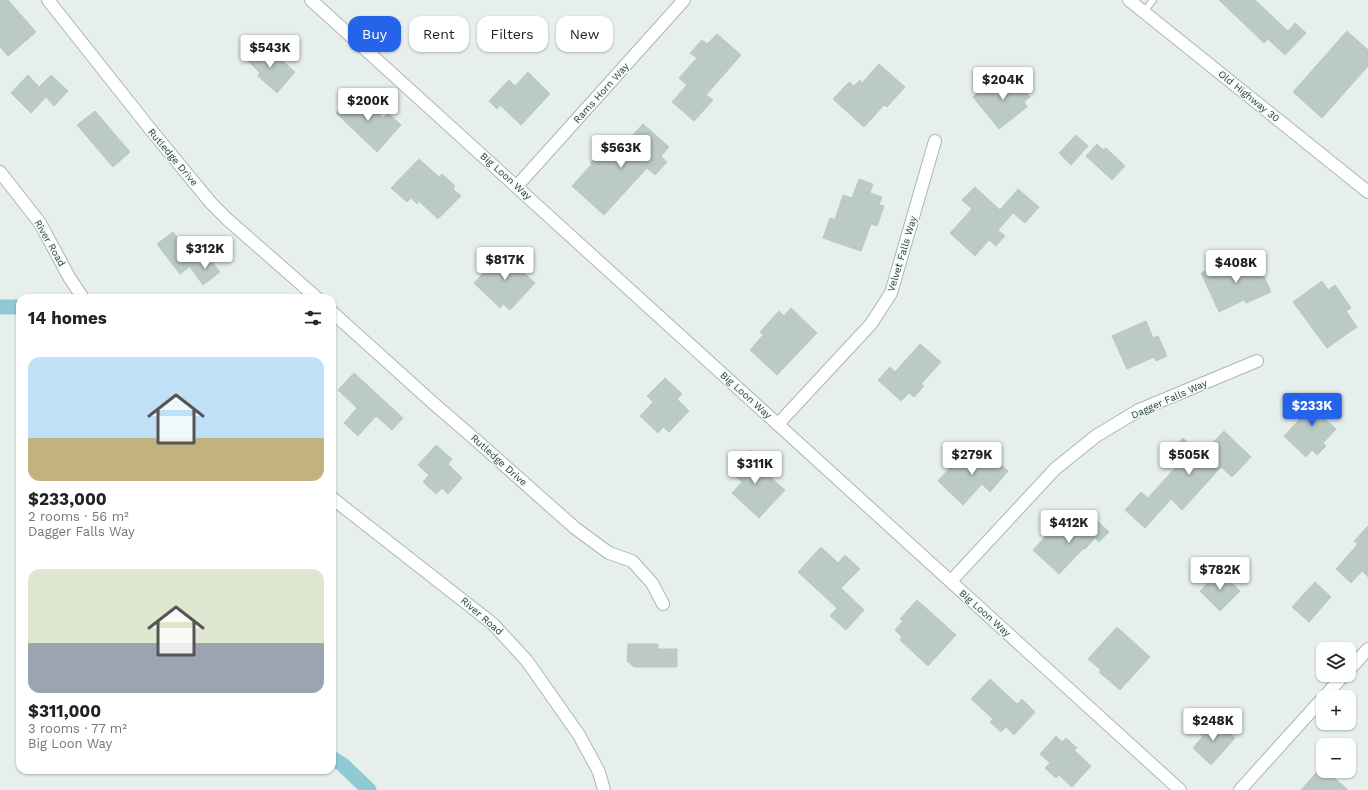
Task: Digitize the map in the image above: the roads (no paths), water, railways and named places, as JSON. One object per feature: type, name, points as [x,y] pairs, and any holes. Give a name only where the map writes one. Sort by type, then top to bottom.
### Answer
[{"type":"street","name":"Rutledge Drive","points":[[48,0],[211,203],[313,294]]},
{"type":"street","name":"Big Loon Way","points":[[311,0],[518,186],[1180,790]]},
{"type":"street","name":"Rams Horn Way","points":[[518,186],[684,0]]},
{"type":"street","name":"Old Highway 30","points":[[1129,0],[1368,192]]},
{"type":"street","name":"Velvet Falls Way","points":[[778,424],[871,324],[891,293],[935,141]]},
{"type":"street","name":"River Road","points":[[0,172],[40,223],[69,277],[80,294]]},
{"type":"street","name":"Rutledge Drive","points":[[336,316],[575,528],[609,553],[632,561],[652,583],[662,604]]},
{"type":"street","name":"Dagger Falls Way","points":[[951,581],[1056,469],[1096,436],[1139,410],[1256,361]]},
{"type":"street","name":"River Road","points":[[336,501],[494,624],[528,661],[579,735],[599,772],[604,790]]},
{"type":"street","points":[[1356,662],[1368,649]]},
{"type":"street","points":[[1331,690],[1338,682]]},
{"type":"street","points":[[1240,790],[1316,707]]},
{"type":"lane","points":[[1144,12],[1153,0]]},
{"type":"waterway","points":[[0,307],[16,307]]},
{"type":"waterway","points":[[336,761],[343,765],[369,790]]}]
